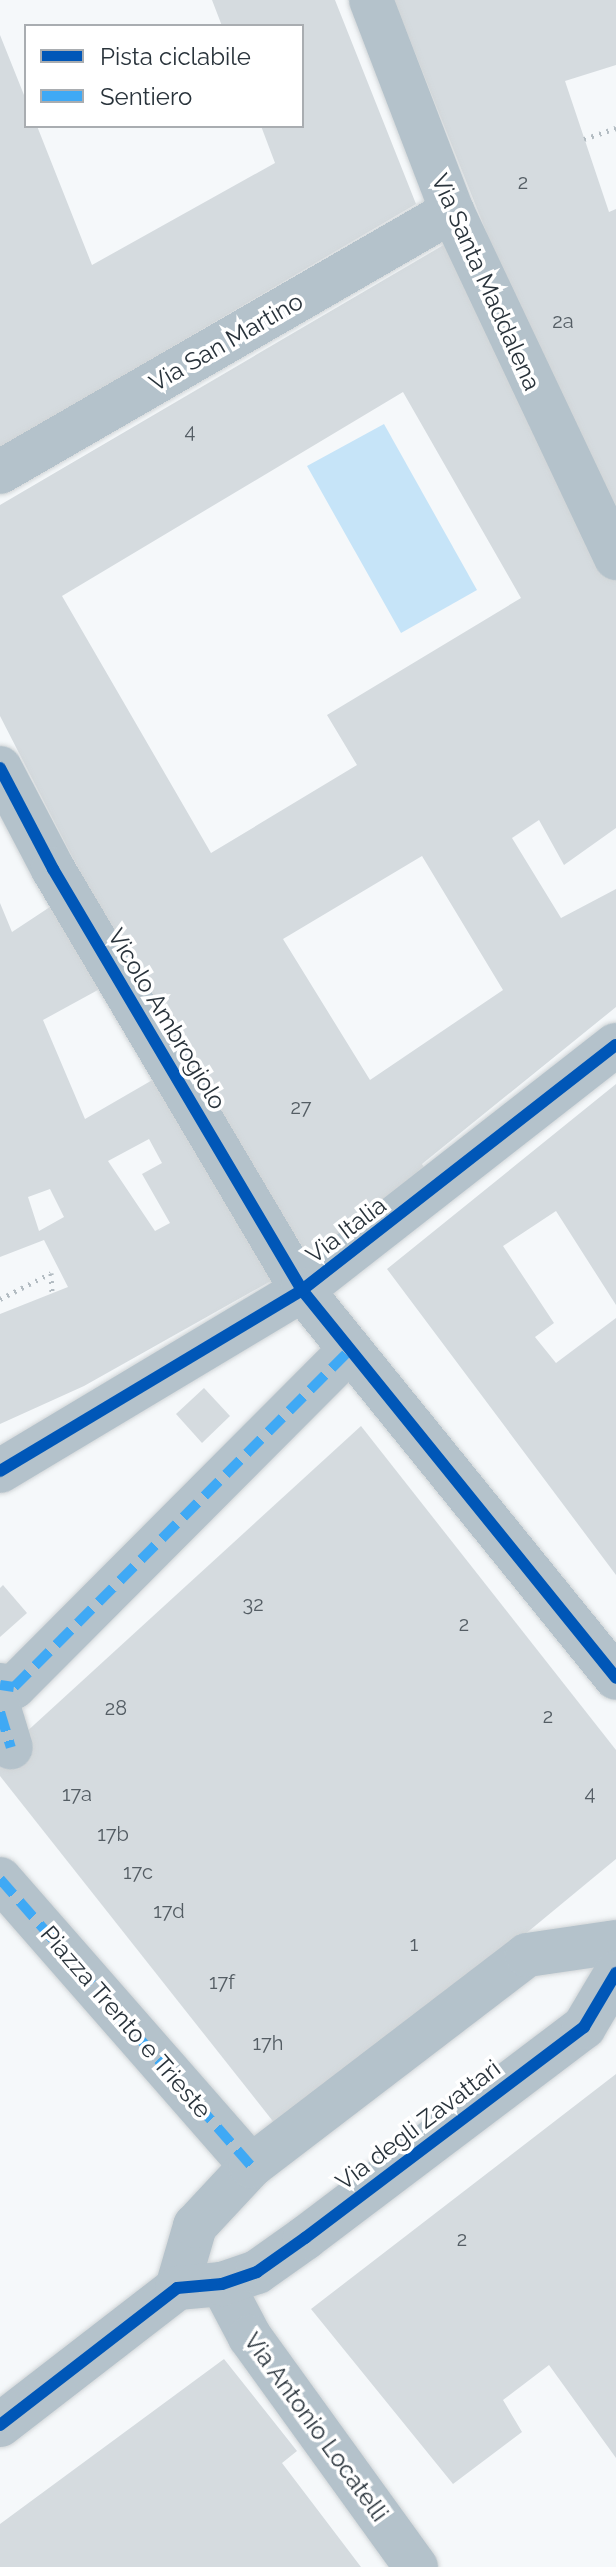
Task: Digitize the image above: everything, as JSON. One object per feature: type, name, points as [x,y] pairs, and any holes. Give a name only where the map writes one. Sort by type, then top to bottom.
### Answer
[{"type":"street","name":"Via Santa Maddalena","points":[[371,0],[452,211],[616,558]]},
{"type":"street","name":"Via San Martino","points":[[0,472],[452,211]]},
{"type":"street","name":"Vicolo Ambrogiolo","points":[[0,768],[53,869],[302,1290],[616,1678]]},
{"type":"street","name":"Via Italia","points":[[0,1471],[302,1290],[616,1045]]},
{"type":"street","points":[[0,1685],[14,1687],[349,1351]]},
{"type":"street","name":"Piazza Trento e Trieste","points":[[0,1879],[251,2166]]},
{"type":"street","points":[[177,2288],[195,2226],[251,2166],[527,1955],[616,1942]]},
{"type":"street","name":"Via degli Zavattari","points":[[222,2284],[257,2272],[305,2238],[584,2027],[616,1973]]},
{"type":"street","points":[[0,2425],[177,2288],[222,2284]]},
{"type":"street","name":"Via Antonio Locatelli","points":[[222,2284],[250,2337],[416,2567]]},
{"type":"path","points":[[584,139],[616,128]]},
{"type":"path","points":[[0,1299],[51,1273],[52,1292]]},
{"type":"shaded area","points":[[384,424],[477,590],[401,633],[307,466]]},
{"type":"building","points":[[212,0],[335,0],[416,204],[0,448],[0,35],[24,95],[24,128],[38,128],[92,265],[275,163],[262,128],[304,128],[304,24],[221,24]]},
{"type":"building","points":[[394,0],[616,0],[616,65],[565,81],[609,212],[616,209],[616,525],[548,387]]},
{"type":"building","points":[[452,240],[616,576],[616,828],[564,865],[539,820],[512,838],[561,918],[616,889],[616,1007],[422,1164],[433,1182],[310,1259],[136,981],[0,716],[0,505]],"holes":[[[403,392],[521,598],[327,715],[357,765],[211,853],[62,596]],[[422,856],[503,990],[370,1080],[283,939]]]},
{"type":"building","points":[[59,901],[107,985],[43,1020],[85,1119],[161,1075],[278,1277],[84,1386],[0,1424],[0,1314],[68,1287],[44,1240],[0,1257],[0,903],[12,932]],"holes":[[[149,1139],[162,1163],[142,1174],[170,1223],[155,1231],[108,1161]],[[50,1189],[64,1217],[39,1231],[28,1197]]]},
{"type":"building","points":[[616,1084],[616,1305],[556,1211],[503,1246],[554,1323],[535,1337],[556,1363],[616,1318],[616,1575],[387,1269]]},
{"type":"building","points":[[204,1388],[230,1416],[202,1443],[176,1414]]},
{"type":"building","points":[[361,1426],[616,1750],[616,1859],[283,2134],[0,1776],[0,1756]]},
{"type":"building","points":[[3,1585],[27,1613],[0,1637],[0,1588]]},
{"type":"building","points":[[616,2074],[616,2458],[549,2365],[503,2400],[522,2432],[453,2484],[311,2309]]},
{"type":"building","points":[[224,2359],[297,2451],[282,2463],[361,2567],[0,2567],[0,2524]]},
{"type":"marked path","points":[[0,1685],[14,1687],[349,1351]]},
{"type":"marked path","points":[[0,1712],[11,1747]]},
{"type":"marked path","points":[[0,1879],[251,2166]]},
{"type":"cycle path","points":[[0,768],[53,869],[302,1290],[616,1678]]},
{"type":"cycle path","points":[[0,1471],[302,1290],[616,1045]]},
{"type":"cycle path","points":[[0,2425],[177,2288],[222,2284],[257,2272],[305,2238],[584,2027],[616,1973]]}]
